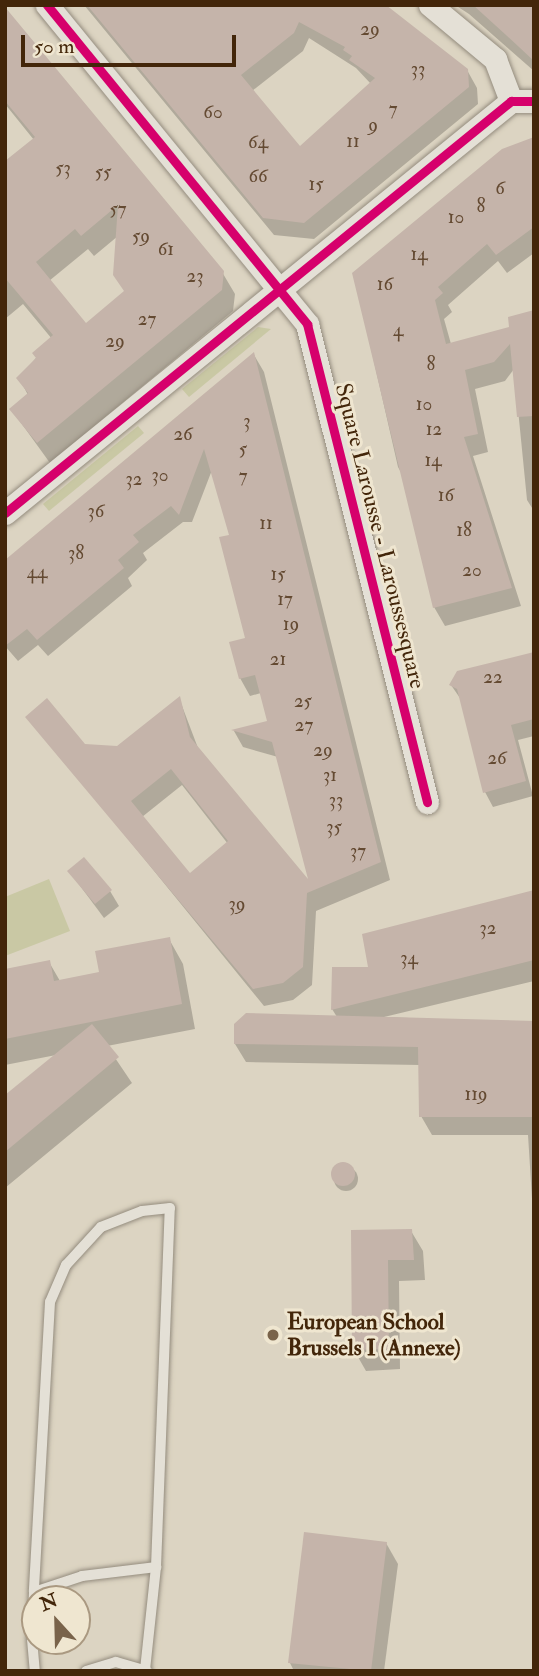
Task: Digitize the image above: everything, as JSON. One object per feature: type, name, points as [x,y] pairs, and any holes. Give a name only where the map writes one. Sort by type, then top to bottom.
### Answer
[{"type":"street","name":"Square Larousse - Laroussesquare","points":[[47,5],[279,286],[307,324],[426,802]]},
{"type":"street","points":[[5,513],[279,286],[522,101],[495,59],[430,5]]},
{"type":"lane","points":[[34,1585],[50,1302],[66,1265],[101,1227],[142,1210],[170,1208],[156,1567],[146,1670],[116,1661],[86,1671]]},
{"type":"lane","points":[[55,1585],[82,1576],[156,1567]]},
{"type":"green space","points":[[258,327],[271,329],[189,397],[182,389]]},
{"type":"green space","points":[[138,426],[144,433],[49,511],[43,504]]},
{"type":"green space","points":[[49,879],[70,931],[5,956],[5,897]]},
{"type":"building","points":[[87,5],[386,5],[468,69],[469,87],[304,223],[263,218]],"holes":[[[299,22],[345,47],[343,50],[352,56],[349,60],[375,78],[300,146],[241,75],[294,33]]]},
{"type":"building","points":[[473,5],[534,5],[534,61],[506,35]]},
{"type":"building","points":[[5,7],[224,271],[222,290],[37,443],[9,409],[28,393],[16,378],[36,358],[32,353],[53,335],[5,278],[5,161],[35,137],[5,101]],"holes":[[[118,205],[113,275],[124,291],[86,323],[36,262],[75,229],[81,236]]]},
{"type":"building","points":[[534,137],[534,227],[496,255],[487,244],[438,287],[443,293],[435,300],[446,344],[509,327],[508,317],[534,310],[534,416],[517,417],[510,344],[494,362],[465,370],[478,434],[464,437],[512,588],[433,608],[352,273],[502,149]]},
{"type":"building","points":[[254,352],[381,862],[307,893],[303,967],[283,983],[253,989],[25,717],[47,698],[85,744],[117,746],[180,696],[190,737],[308,879],[272,742],[231,730],[267,721],[255,675],[239,679],[229,642],[245,638],[219,537],[229,535],[204,449],[179,515],[171,506],[133,535],[139,542],[118,560],[124,568],[37,640],[27,629],[5,646],[5,560]],"holes":[[[171,769],[228,841],[190,873],[131,801]]]},
{"type":"building","points":[[534,652],[534,719],[511,725],[526,781],[483,793],[457,689],[449,685],[457,671]]},
{"type":"building","points":[[84,857],[112,890],[95,904],[67,871]]},
{"type":"building","points":[[534,890],[534,960],[331,1010],[332,967],[368,967],[362,934]]},
{"type":"building","points":[[170,937],[182,1004],[5,1039],[5,969],[50,960],[54,981],[99,972],[95,951]]},
{"type":"building","points":[[246,1013],[534,1021],[534,1117],[419,1117],[418,1047],[234,1044],[234,1024]]},
{"type":"building","points":[[92,1024],[119,1057],[5,1152],[5,1095]]},
{"type":"building","points":[[343,1162],[352,1165],[355,1174],[352,1183],[343,1186],[334,1183],[331,1174],[334,1165]]},
{"type":"building","points":[[412,1229],[414,1260],[388,1260],[389,1349],[352,1350],[351,1230]]},
{"type":"building","points":[[304,1532],[387,1542],[371,1671],[288,1663]]},
{"type":"cycle path","points":[[47,5],[307,324],[427,802]]},
{"type":"cycle path","points":[[5,513],[511,101],[534,101]]},
{"type":"place","name":"European School Brussels I (Annexe)","points":[[273,1335]]}]
